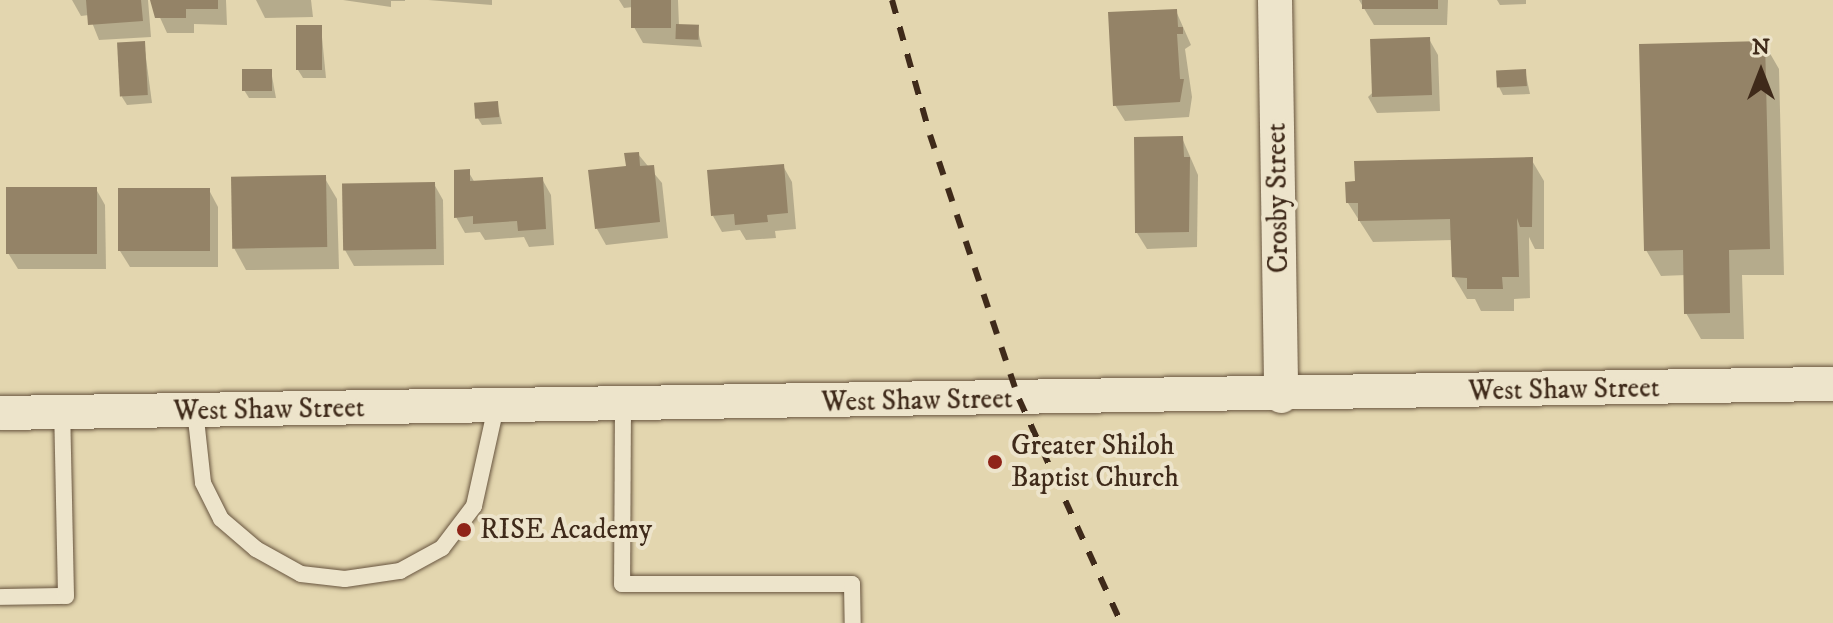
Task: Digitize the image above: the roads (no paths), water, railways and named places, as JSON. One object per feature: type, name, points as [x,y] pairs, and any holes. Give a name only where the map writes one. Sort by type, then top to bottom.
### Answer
[{"type":"street","name":"Crosby Street","points":[[1275,0],[1281,396]]},
{"type":"street","name":"West Shaw Street","points":[[0,413],[1281,396],[1833,384]]},
{"type":"lane","points":[[623,405],[622,584],[852,584],[853,623]]},
{"type":"lane","points":[[195,410],[203,483],[221,519],[256,549],[301,574],[345,579],[400,571],[442,548],[474,506],[496,407]]},
{"type":"lane","points":[[0,597],[66,596],[62,412]]},
{"type":"railway","points":[[892,0],[930,135],[1019,399],[1121,623]]},
{"type":"place","name":"Greater Shiloh Baptist Church","points":[[995,462]]},
{"type":"place","name":"RISE Academy","points":[[464,530]]}]
